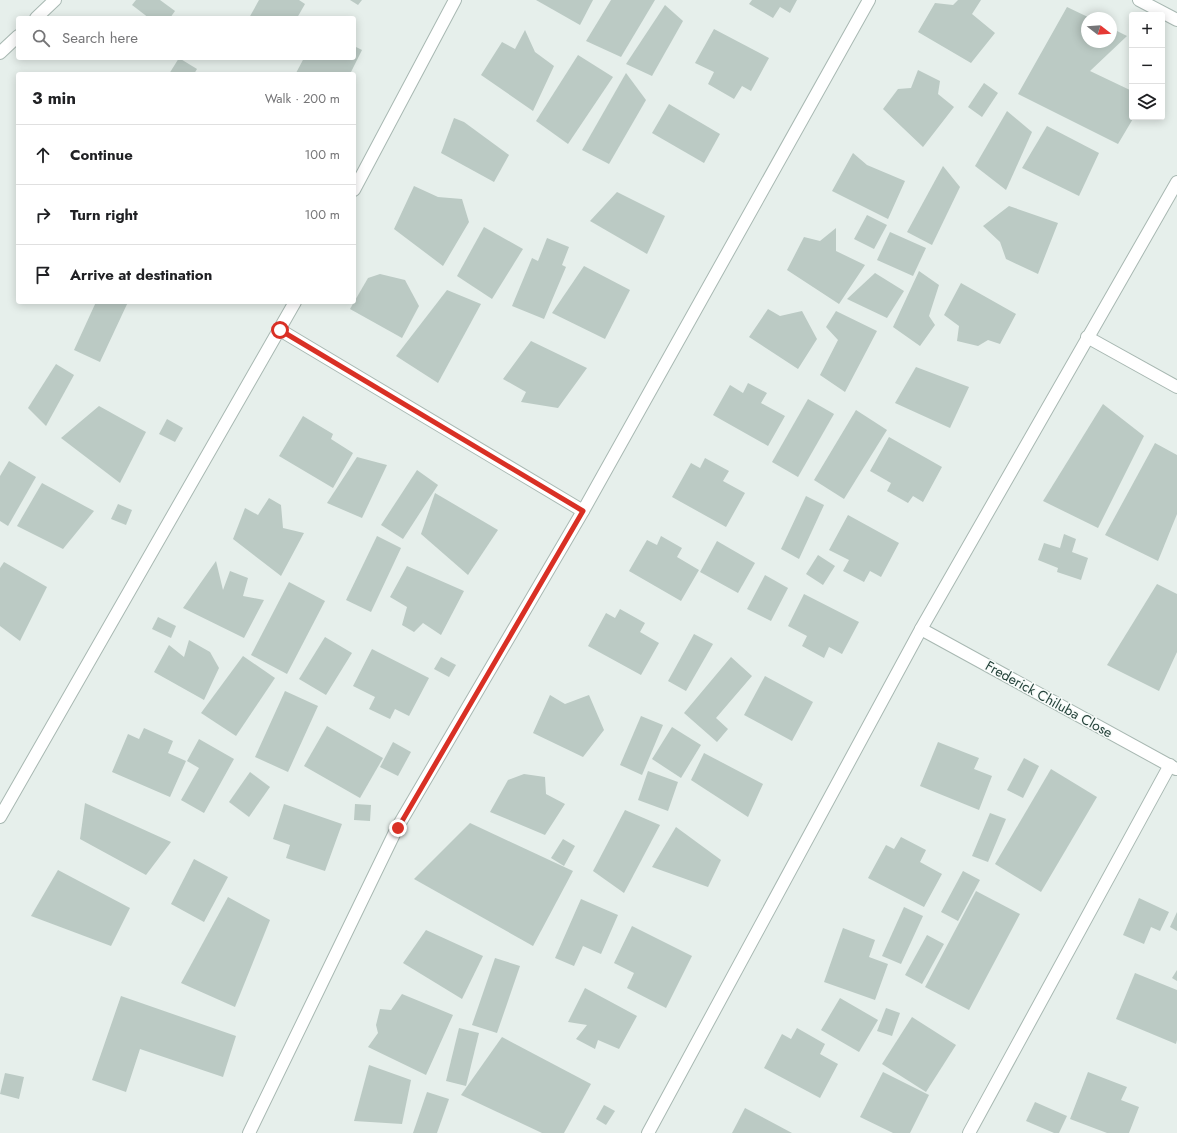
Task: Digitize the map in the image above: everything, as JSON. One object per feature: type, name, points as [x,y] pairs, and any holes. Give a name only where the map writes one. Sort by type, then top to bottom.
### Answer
[{"type":"street","points":[[38,16],[55,0]]},
{"type":"street","points":[[356,186],[455,0]]},
{"type":"street","points":[[249,1133],[398,828],[583,511],[869,0]]},
{"type":"street","points":[[1139,0],[1177,20]]},
{"type":"street","points":[[0,53],[16,38]]},
{"type":"street","points":[[648,1133],[921,629],[1177,182]]},
{"type":"street","points":[[0,817],[280,330],[293,304]]},
{"type":"street","points":[[280,330],[583,511]]},
{"type":"street","points":[[1088,337],[1177,387]]},
{"type":"street","name":"Frederick Chiluba Close","points":[[921,629],[1173,767]]},
{"type":"street","points":[[969,1133],[1173,767]]},
{"type":"building","points":[[136,0],[160,0],[175,11],[171,16],[146,16],[132,5]]},
{"type":"building","points":[[259,0],[299,0],[305,4],[298,16],[250,16]]},
{"type":"building","points":[[350,0],[362,0],[358,5]]},
{"type":"building","points":[[536,0],[593,0],[580,25]]},
{"type":"building","points":[[611,0],[655,0],[621,57],[586,41]]},
{"type":"building","points":[[752,0],[797,0],[790,13],[780,7],[773,18],[749,4]]},
{"type":"building","points":[[958,0],[981,0],[972,14],[995,33],[971,63],[918,32],[935,3],[953,5]]},
{"type":"building","points":[[665,5],[683,21],[652,76],[626,64]]},
{"type":"building","points":[[1067,7],[1081,14],[1081,48],[1114,48],[1090,71],[1129,90],[1129,120],[1132,120],[1118,144],[1018,94]]},
{"type":"building","points":[[714,29],[769,58],[751,91],[742,86],[734,99],[708,84],[714,72],[695,63]]},
{"type":"building","points":[[525,30],[535,52],[554,66],[533,111],[481,75],[502,42],[515,49]]},
{"type":"building","points":[[1117,31],[1127,36],[1117,45]]},
{"type":"building","points":[[356,47],[362,50],[351,72],[297,72],[303,60],[356,60]]},
{"type":"building","points":[[578,55],[613,77],[568,144],[536,121]]},
{"type":"building","points":[[178,60],[182,60],[197,69],[195,72],[170,72]]},
{"type":"building","points":[[918,70],[940,81],[938,94],[954,107],[923,147],[883,109],[898,89],[911,88]]},
{"type":"building","points":[[626,73],[646,100],[609,164],[582,150]]},
{"type":"building","points":[[984,83],[998,93],[982,117],[968,107]]},
{"type":"building","points":[[669,104],[720,134],[704,163],[652,133]]},
{"type":"building","points":[[1007,111],[1032,132],[1006,190],[975,166]]},
{"type":"building","points":[[454,118],[464,122],[509,155],[494,182],[441,153]]},
{"type":"building","points":[[1047,126],[1099,153],[1079,196],[1022,168]]},
{"type":"building","points":[[853,153],[867,165],[905,181],[888,219],[832,191]]},
{"type":"building","points":[[943,166],[960,187],[932,245],[907,232]]},
{"type":"building","points":[[414,186],[438,197],[462,199],[469,222],[443,266],[394,229]]},
{"type":"building","points":[[617,192],[665,216],[647,254],[590,221]]},
{"type":"building","points":[[1009,206],[1058,223],[1038,274],[1006,259],[1000,242],[983,226]]},
{"type":"building","points":[[867,215],[887,225],[874,249],[854,239]]},
{"type":"building","points":[[484,227],[523,249],[492,299],[457,276]]},
{"type":"building","points":[[836,228],[836,251],[865,265],[839,304],[787,270],[804,237],[820,241]]},
{"type":"building","points":[[890,232],[926,248],[913,276],[877,260]]},
{"type":"building","points":[[547,238],[569,247],[562,265],[566,267],[544,319],[512,306],[532,258],[538,261]]},
{"type":"building","points":[[584,266],[630,290],[605,339],[552,313]]},
{"type":"building","points":[[919,271],[939,285],[929,316],[935,325],[920,346],[893,327]]},
{"type":"building","points":[[875,273],[904,291],[887,318],[847,299]]},
{"type":"building","points":[[380,274],[405,280],[419,306],[402,338],[350,309],[353,304],[356,304],[356,299],[368,278]]},
{"type":"building","points":[[961,283],[1016,314],[1000,344],[988,340],[978,346],[957,341],[959,326],[944,315]]},
{"type":"building","points":[[447,290],[481,304],[438,383],[396,356]]},
{"type":"building","points":[[95,304],[127,304],[100,362],[74,350]]},
{"type":"building","points":[[768,309],[780,316],[802,311],[817,339],[798,369],[749,337]]},
{"type":"building","points":[[836,311],[877,331],[845,392],[820,375],[838,340],[826,327]]},
{"type":"building","points":[[531,341],[587,368],[558,408],[521,402],[526,392],[503,379]]},
{"type":"building","points":[[56,364],[74,375],[46,426],[28,408]]},
{"type":"building","points":[[916,367],[969,387],[950,428],[895,403]]},
{"type":"building","points":[[748,383],[767,393],[761,403],[785,416],[768,446],[713,415],[730,385],[743,393]]},
{"type":"building","points":[[808,399],[834,414],[798,477],[772,462]]},
{"type":"building","points":[[1103,404],[1144,436],[1098,528],[1043,501]]},
{"type":"building","points":[[99,406],[146,432],[120,483],[61,438]]},
{"type":"building","points":[[856,410],[887,430],[844,499],[814,480]]},
{"type":"building","points":[[303,416],[333,434],[331,439],[353,453],[333,488],[279,456]]},
{"type":"building","points":[[167,419],[183,428],[175,442],[159,434]]},
{"type":"building","points":[[889,437],[942,467],[923,502],[913,496],[908,503],[887,491],[891,483],[870,471]]},
{"type":"building","points":[[1155,443],[1177,455],[1177,514],[1158,561],[1105,535]]},
{"type":"building","points":[[357,457],[387,465],[362,518],[327,503]]},
{"type":"building","points":[[705,458],[729,471],[723,481],[745,493],[726,527],[672,497],[691,463],[700,468]]},
{"type":"building","points":[[9,461],[36,477],[8,526],[0,521],[0,476]]},
{"type":"building","points":[[417,470],[438,485],[403,539],[381,525]]},
{"type":"building","points":[[42,483],[94,511],[63,549],[17,526]]},
{"type":"building","points":[[435,493],[498,530],[468,575],[421,534]]},
{"type":"building","points":[[806,496],[824,505],[799,559],[781,549]]},
{"type":"building","points":[[269,498],[281,505],[283,528],[304,533],[281,576],[233,539],[245,508],[258,515]]},
{"type":"building","points":[[118,504],[132,510],[126,525],[111,519]]},
{"type":"building","points":[[848,515],[899,543],[881,577],[870,571],[864,582],[843,571],[849,560],[829,550]]},
{"type":"building","points":[[1064,534],[1076,539],[1072,552],[1088,558],[1081,580],[1057,572],[1058,568],[1038,560],[1044,543],[1060,548]]},
{"type":"building","points":[[377,536],[401,548],[371,612],[346,600]]},
{"type":"building","points":[[661,536],[682,548],[677,557],[699,570],[681,601],[629,571],[647,540],[657,545]]},
{"type":"building","points":[[717,541],[755,563],[738,593],[700,572]]},
{"type":"building","points":[[818,555],[835,566],[823,585],[806,574]]},
{"type":"building","points":[[216,561],[223,590],[230,571],[248,578],[243,596],[264,600],[244,638],[183,608]]},
{"type":"building","points":[[4,562],[47,587],[20,641],[0,626],[0,568]]},
{"type":"building","points":[[407,566],[464,591],[441,635],[423,623],[414,632],[402,625],[407,607],[390,597]]},
{"type":"building","points":[[765,575],[788,588],[771,621],[747,609]]},
{"type":"building","points":[[289,582],[325,601],[287,674],[251,655]]},
{"type":"building","points":[[1157,584],[1177,594],[1177,652],[1159,691],[1107,665]]},
{"type":"building","points":[[804,594],[859,622],[842,654],[829,647],[824,658],[802,646],[807,636],[788,626]]},
{"type":"building","points":[[620,609],[645,623],[640,632],[659,643],[641,675],[588,646],[606,613],[615,618]]},
{"type":"building","points":[[158,617],[176,626],[171,638],[152,629]]},
{"type":"building","points":[[694,634],[713,644],[686,691],[668,681]]},
{"type":"building","points":[[325,637],[352,653],[326,695],[299,679]]},
{"type":"building","points":[[189,640],[210,652],[219,668],[204,700],[154,672],[169,645],[184,657]]},
{"type":"building","points":[[372,649],[429,678],[409,716],[395,709],[390,719],[369,709],[375,697],[353,686]]},
{"type":"building","points":[[243,656],[275,678],[236,736],[201,713]]},
{"type":"building","points":[[441,657],[456,665],[449,677],[434,669]]},
{"type":"building","points":[[731,657],[752,676],[716,718],[728,729],[717,742],[684,713]]},
{"type":"building","points":[[765,676],[813,702],[792,741],[744,715]]},
{"type":"building","points":[[285,691],[318,706],[288,772],[255,757]]},
{"type":"building","points":[[550,695],[565,704],[589,695],[604,730],[583,757],[533,733]]},
{"type":"building","points":[[641,716],[663,725],[642,775],[620,765]]},
{"type":"building","points":[[327,726],[383,758],[360,798],[304,766]]},
{"type":"building","points":[[672,727],[701,745],[681,778],[652,759]]},
{"type":"building","points":[[144,728],[173,741],[168,753],[186,761],[170,797],[112,772],[128,734],[139,739]]},
{"type":"building","points":[[199,739],[234,759],[204,813],[181,800],[199,768],[187,761]]},
{"type":"building","points":[[393,742],[411,752],[398,776],[380,767]]},
{"type":"building","points":[[938,742],[979,758],[974,769],[992,776],[979,810],[920,786]]},
{"type":"building","points":[[704,753],[763,784],[748,817],[691,780]]},
{"type":"building","points":[[1024,758],[1039,766],[1023,798],[1007,790]]},
{"type":"building","points":[[1051,769],[1097,797],[1041,892],[995,864]]},
{"type":"building","points":[[648,771],[678,782],[668,811],[638,800]]},
{"type":"building","points":[[250,772],[270,787],[249,817],[229,802]]},
{"type":"building","points":[[524,774],[545,777],[546,794],[565,804],[545,835],[490,812],[508,780]]},
{"type":"building","points":[[85,803],[171,842],[146,875],[80,839]]},
{"type":"building","points":[[284,804],[342,824],[325,871],[286,858],[290,845],[273,839]]},
{"type":"building","points":[[355,804],[371,805],[370,821],[354,820]]},
{"type":"building","points":[[625,810],[660,825],[624,893],[593,871]]},
{"type":"building","points":[[990,813],[1006,819],[988,862],[972,856]]},
{"type":"building","points":[[470,823],[573,871],[533,946],[414,879]]},
{"type":"building","points":[[676,827],[721,860],[708,887],[652,867]]},
{"type":"building","points":[[901,837],[926,850],[920,862],[942,874],[924,907],[868,878],[886,845],[894,849]]},
{"type":"building","points":[[563,839],[575,846],[564,866],[551,858]]},
{"type":"building","points":[[194,859],[228,877],[204,922],[171,904]]},
{"type":"building","points":[[58,870],[130,908],[111,946],[31,916]]},
{"type":"building","points":[[963,871],[980,880],[958,921],[941,912]]},
{"type":"building","points":[[976,891],[1020,914],[969,1010],[925,987]]},
{"type":"building","points":[[228,897],[270,920],[235,1007],[181,983]]},
{"type":"building","points":[[1139,898],[1169,912],[1160,931],[1151,927],[1144,944],[1123,935]]},
{"type":"building","points":[[581,899],[618,915],[601,954],[583,946],[574,966],[555,958]]},
{"type":"building","points":[[904,907],[923,916],[901,964],[882,956]]},
{"type":"building","points":[[1177,912],[1177,931],[1170,927]]},
{"type":"building","points":[[632,926],[692,956],[666,1008],[627,988],[634,973],[614,963]]},
{"type":"building","points":[[843,928],[875,940],[869,957],[888,964],[875,1000],[824,982]]},
{"type":"building","points":[[426,930],[483,956],[462,999],[403,963]]},
{"type":"building","points":[[927,935],[944,944],[922,984],[905,975]]},
{"type":"building","points":[[495,958],[520,966],[497,1033],[472,1025]]},
{"type":"building","points":[[1177,970],[1177,981],[1172,978]]},
{"type":"building","points":[[1135,973],[1177,990],[1176,1044],[1116,1019]]},
{"type":"building","points":[[585,988],[637,1016],[619,1049],[598,1040],[595,1049],[576,1039],[587,1025],[568,1022]]},
{"type":"building","points":[[402,994],[453,1015],[426,1075],[368,1047],[378,1033],[376,1025],[380,1009],[391,1010]]},
{"type":"building","points":[[121,996],[236,1036],[223,1077],[140,1049],[126,1092],[92,1080]]},
{"type":"building","points":[[840,998],[878,1020],[859,1052],[821,1030]]},
{"type":"building","points":[[886,1008],[900,1013],[892,1036],[877,1031]]},
{"type":"building","points":[[912,1017],[956,1045],[926,1092],[882,1064]]},
{"type":"building","points":[[459,1028],[479,1033],[466,1086],[446,1081]]},
{"type":"building","points":[[797,1028],[825,1044],[820,1054],[838,1064],[820,1098],[764,1068],[782,1034],[791,1039]]},
{"type":"building","points":[[502,1037],[591,1084],[564,1133],[542,1133],[461,1095]]},
{"type":"building","points":[[369,1065],[411,1080],[402,1124],[354,1121]]},
{"type":"building","points":[[883,1072],[929,1095],[910,1133],[893,1133],[860,1117]]},
{"type":"building","points":[[1088,1072],[1127,1087],[1121,1100],[1139,1107],[1129,1133],[1107,1133],[1070,1119]]},
{"type":"building","points":[[5,1073],[24,1077],[19,1099],[0,1094]]},
{"type":"building","points":[[427,1092],[449,1099],[437,1133],[413,1133]]},
{"type":"building","points":[[1035,1102],[1067,1116],[1059,1133],[1054,1133],[1026,1121]]},
{"type":"building","points":[[604,1105],[615,1111],[606,1125],[596,1119]]},
{"type":"building","points":[[745,1108],[792,1133],[732,1133]]},
{"type":"route","points":[[280,330],[583,511],[398,828]]}]
